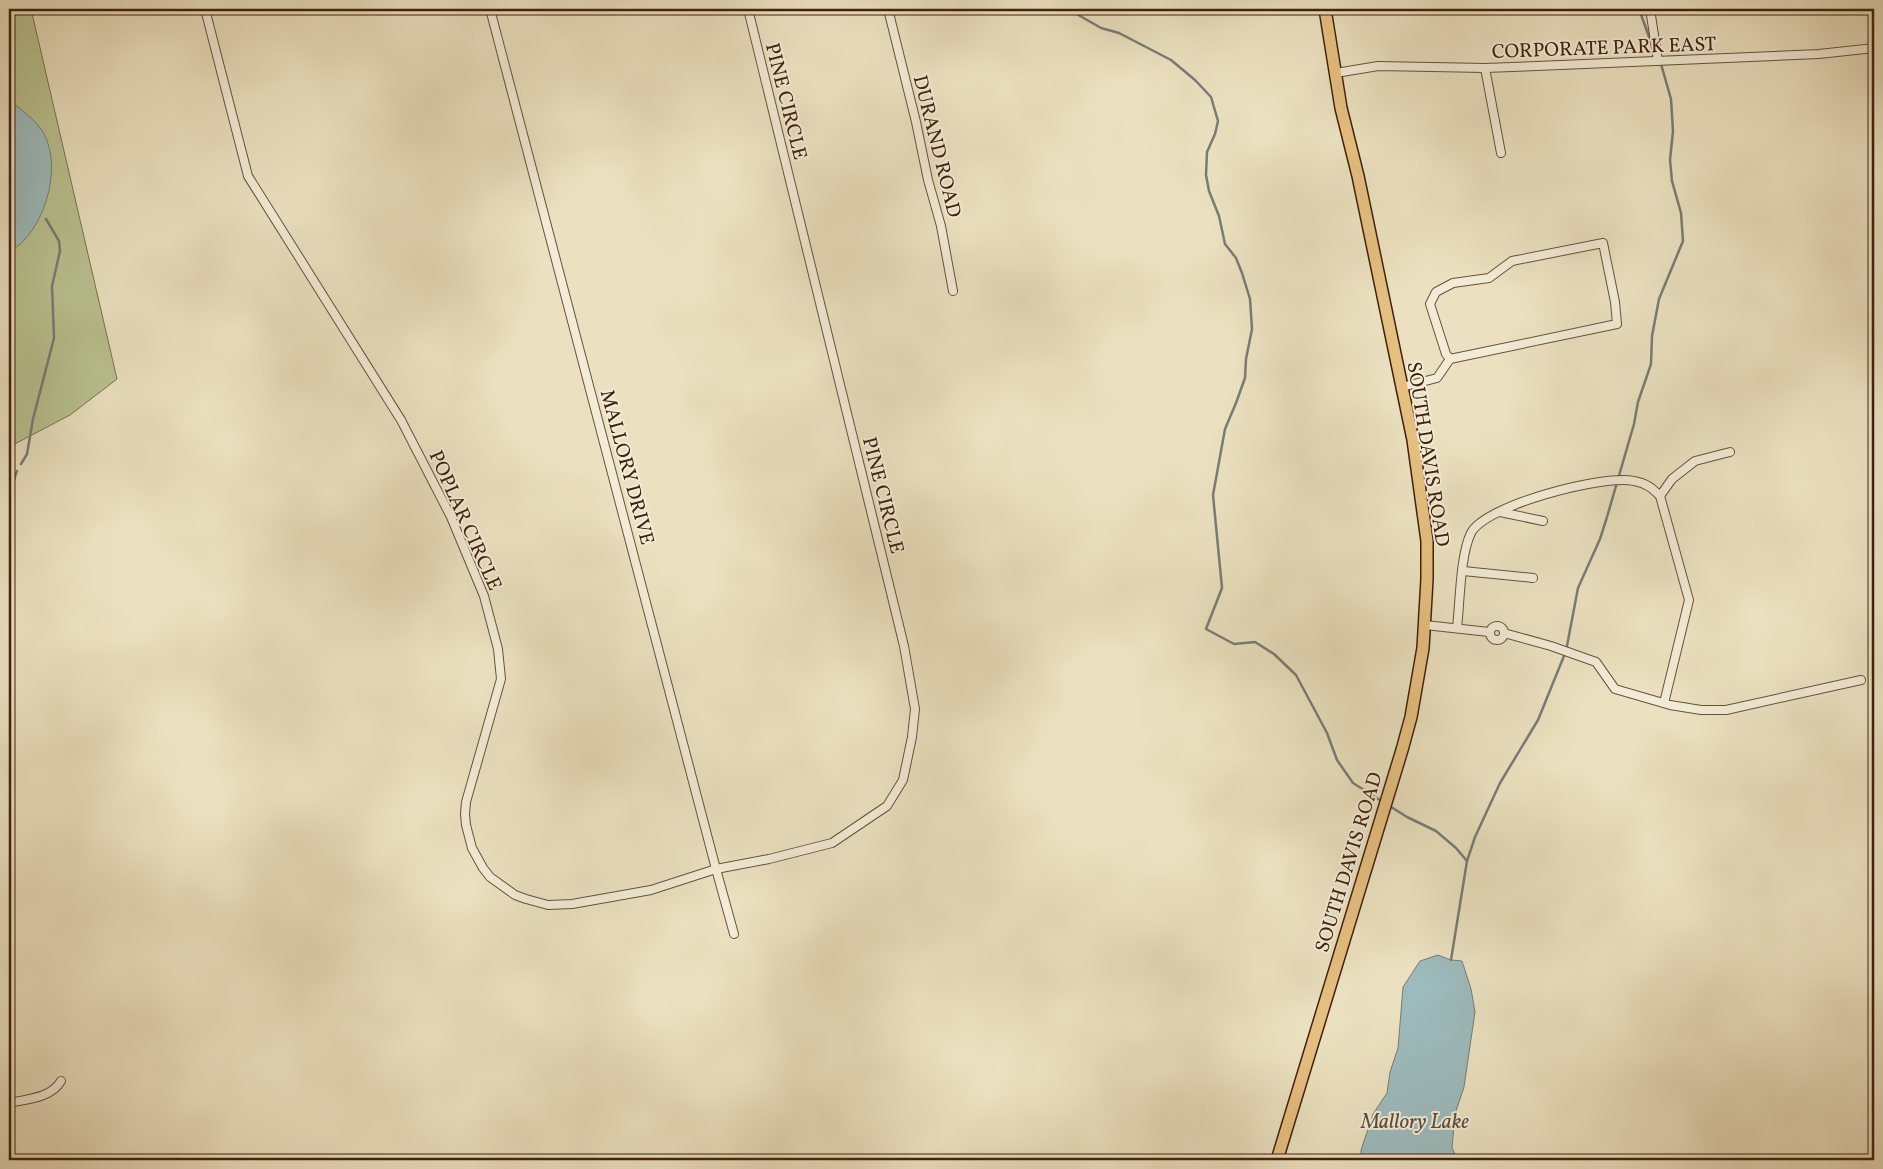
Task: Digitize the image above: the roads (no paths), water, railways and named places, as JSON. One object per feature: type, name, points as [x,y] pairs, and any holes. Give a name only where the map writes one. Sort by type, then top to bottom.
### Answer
[{"type":"main road","name":"SOUTH DAVIS ROAD","points":[[1277,1160],[1402,750],[1418,682],[1425,624],[1427,579],[1427,541],[1413,440],[1358,176],[1340,108],[1326,9]]},
{"type":"street","name":"POPLAR CIRCLE","points":[[205,9],[248,176],[401,420],[451,517],[484,596],[498,649],[501,679],[466,802],[468,837],[476,858],[499,885],[526,900],[548,905],[572,904],[651,890],[716,870]]},
{"type":"street","name":"MALLORY DRIVE","points":[[490,9],[734,934]]},
{"type":"street","name":"PINE CIRCLE","points":[[716,870],[832,843],[887,806],[903,780],[912,737],[915,708],[904,646],[748,9]]},
{"type":"street","name":"DURAND ROAD","points":[[888,9],[916,122],[928,180],[941,226],[953,291]]},
{"type":"street","points":[[1650,9],[1658,61]]},
{"type":"street","name":"CORPORATE PARK EAST","points":[[1336,73],[1378,66],[1485,68],[1819,54],[1874,48]]},
{"type":"street","points":[[1485,68],[1501,153]]},
{"type":"street","points":[[1402,387],[1437,378],[1450,359],[1617,324],[1615,302],[1603,244],[1512,261],[1489,278],[1453,283],[1436,292],[1430,304],[1446,354],[1450,359]]},
{"type":"street","points":[[1660,496],[1672,479],[1696,461],[1730,452]]},
{"type":"street","points":[[1457,628],[1465,554],[1471,532],[1483,520],[1541,495],[1610,480],[1633,480],[1649,486],[1660,496],[1689,600],[1664,703]]},
{"type":"street","points":[[1500,512],[1543,521]]},
{"type":"street","points":[[1463,571],[1533,578]]},
{"type":"street","points":[[1425,624],[1489,632],[1496,625],[1503,628],[1504,633],[1551,646],[1596,662],[1615,689],[1664,703],[1701,710],[1726,710],[1861,680]]},
{"type":"street","points":[[9,1103],[41,1096],[56,1090],[61,1081]]},
{"type":"water","points":[[9,99],[33,120],[44,134],[49,148],[51,182],[47,199],[32,230],[21,243],[9,252]]},
{"type":"water","name":"Mallory Lake","points":[[1438,955],[1451,960],[1462,961],[1471,989],[1475,1012],[1464,1087],[1455,1114],[1452,1148],[1458,1160],[1361,1160],[1361,1150],[1373,1114],[1387,1093],[1390,1072],[1398,1048],[1403,987],[1420,961]]},
{"type":"waterway","points":[[1068,9],[1101,28],[1119,33],[1171,60],[1195,80],[1211,97],[1218,121],[1215,134],[1207,152],[1206,175],[1209,191],[1219,216],[1225,244],[1236,258],[1250,299],[1252,329],[1246,359],[1245,378],[1225,429],[1213,495],[1222,588],[1206,629],[1234,644],[1255,642],[1274,654],[1296,675],[1327,733],[1337,760],[1353,783],[1383,802]]},
{"type":"waterway","points":[[1639,9],[1652,45]]},
{"type":"waterway","points":[[1451,960],[1467,861],[1475,837],[1500,783],[1538,720],[1566,651],[1578,588],[1600,539],[1634,424],[1638,402],[1651,364],[1652,336],[1659,299],[1683,241],[1681,213],[1672,181],[1670,160],[1673,131],[1671,99],[1661,64]]},
{"type":"waterway","points":[[21,464],[27,454],[33,419],[54,338],[52,286],[60,251],[59,241],[46,219]]},
{"type":"waterway","points":[[9,494],[17,471]]},
{"type":"waterway","points":[[1388,805],[1407,817],[1436,831],[1456,848],[1467,861]]},
{"type":"waterway","points":[[9,821],[9,834]]}]
